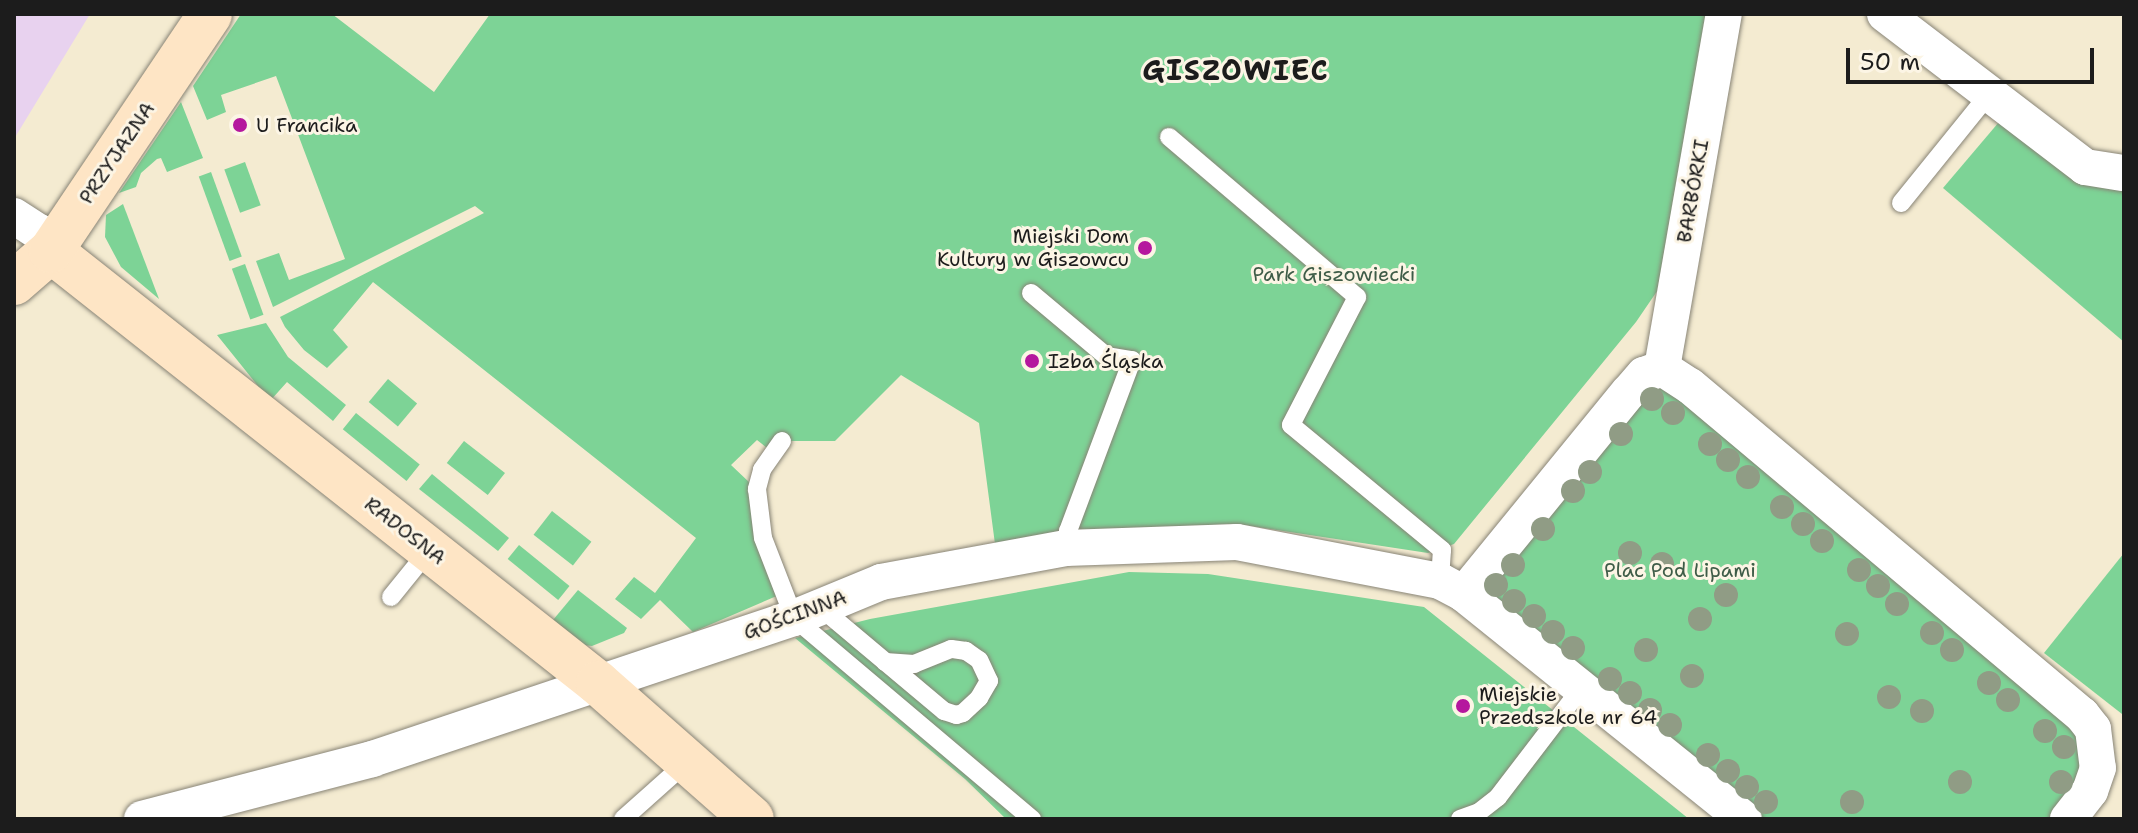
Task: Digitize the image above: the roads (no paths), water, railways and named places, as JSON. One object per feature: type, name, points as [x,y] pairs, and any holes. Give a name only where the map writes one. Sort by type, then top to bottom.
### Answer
[{"type":"street","name":"PRZYJAZNA","points":[[14,283],[51,251],[210,14]]},
{"type":"street","name":"BARBÓRKI","points":[[1662,368],[1724,14]]},
{"type":"street","points":[[1885,14],[2085,167],[2124,173]]},
{"type":"street","points":[[14,216],[39,232],[51,251]]},
{"type":"street","name":"RADOSNA","points":[[51,251],[598,683],[752,819]]},
{"type":"street","points":[[1744,819],[1582,687],[1452,588],[1644,375],[1662,368],[1690,386],[2082,715],[2093,729],[2098,768],[2090,791],[2068,819]]},
{"type":"street","name":"GOŚCINNA","points":[[142,819],[372,759],[807,613],[881,582],[1066,548],[1237,542],[1452,588]]},
{"type":"lane","points":[[1901,203],[1989,94]]},
{"type":"lane","points":[[1169,137],[1357,297],[1291,425],[1442,550],[1452,588]]},
{"type":"lane","points":[[1031,293],[1106,356],[1132,360],[1068,531],[1066,548]]},
{"type":"lane","points":[[782,441],[762,470],[757,489],[763,538],[807,613],[1032,819]]},
{"type":"lane","points":[[391,597],[429,550]]},
{"type":"lane","points":[[807,613],[885,662],[944,711],[956,715],[972,705],[989,681],[979,660],[966,651],[951,649],[914,664],[885,662]]},
{"type":"lane","points":[[1460,819],[1479,812],[1498,797],[1582,687]]},
{"type":"lane","points":[[623,819],[688,761]]},
{"type":"place","name":"U Francika","points":[[240,125]]},
{"type":"place","name":"Miejski Dom Kultury w Giszowcu","points":[[1145,248]]},
{"type":"place","name":"Izba Śląska","points":[[1032,361]]},
{"type":"place","name":"Miejskie Przedszkole nr 64","points":[[1463,706]]},
{"type":"district","name":"GISZOWIEC","points":[[1236,70]]},
{"type":"park label","name":"Park Giszowiecki","points":[[1334,274]]},
{"type":"park label","name":"Plac Pod Lipami","points":[[1680,570]]}]
